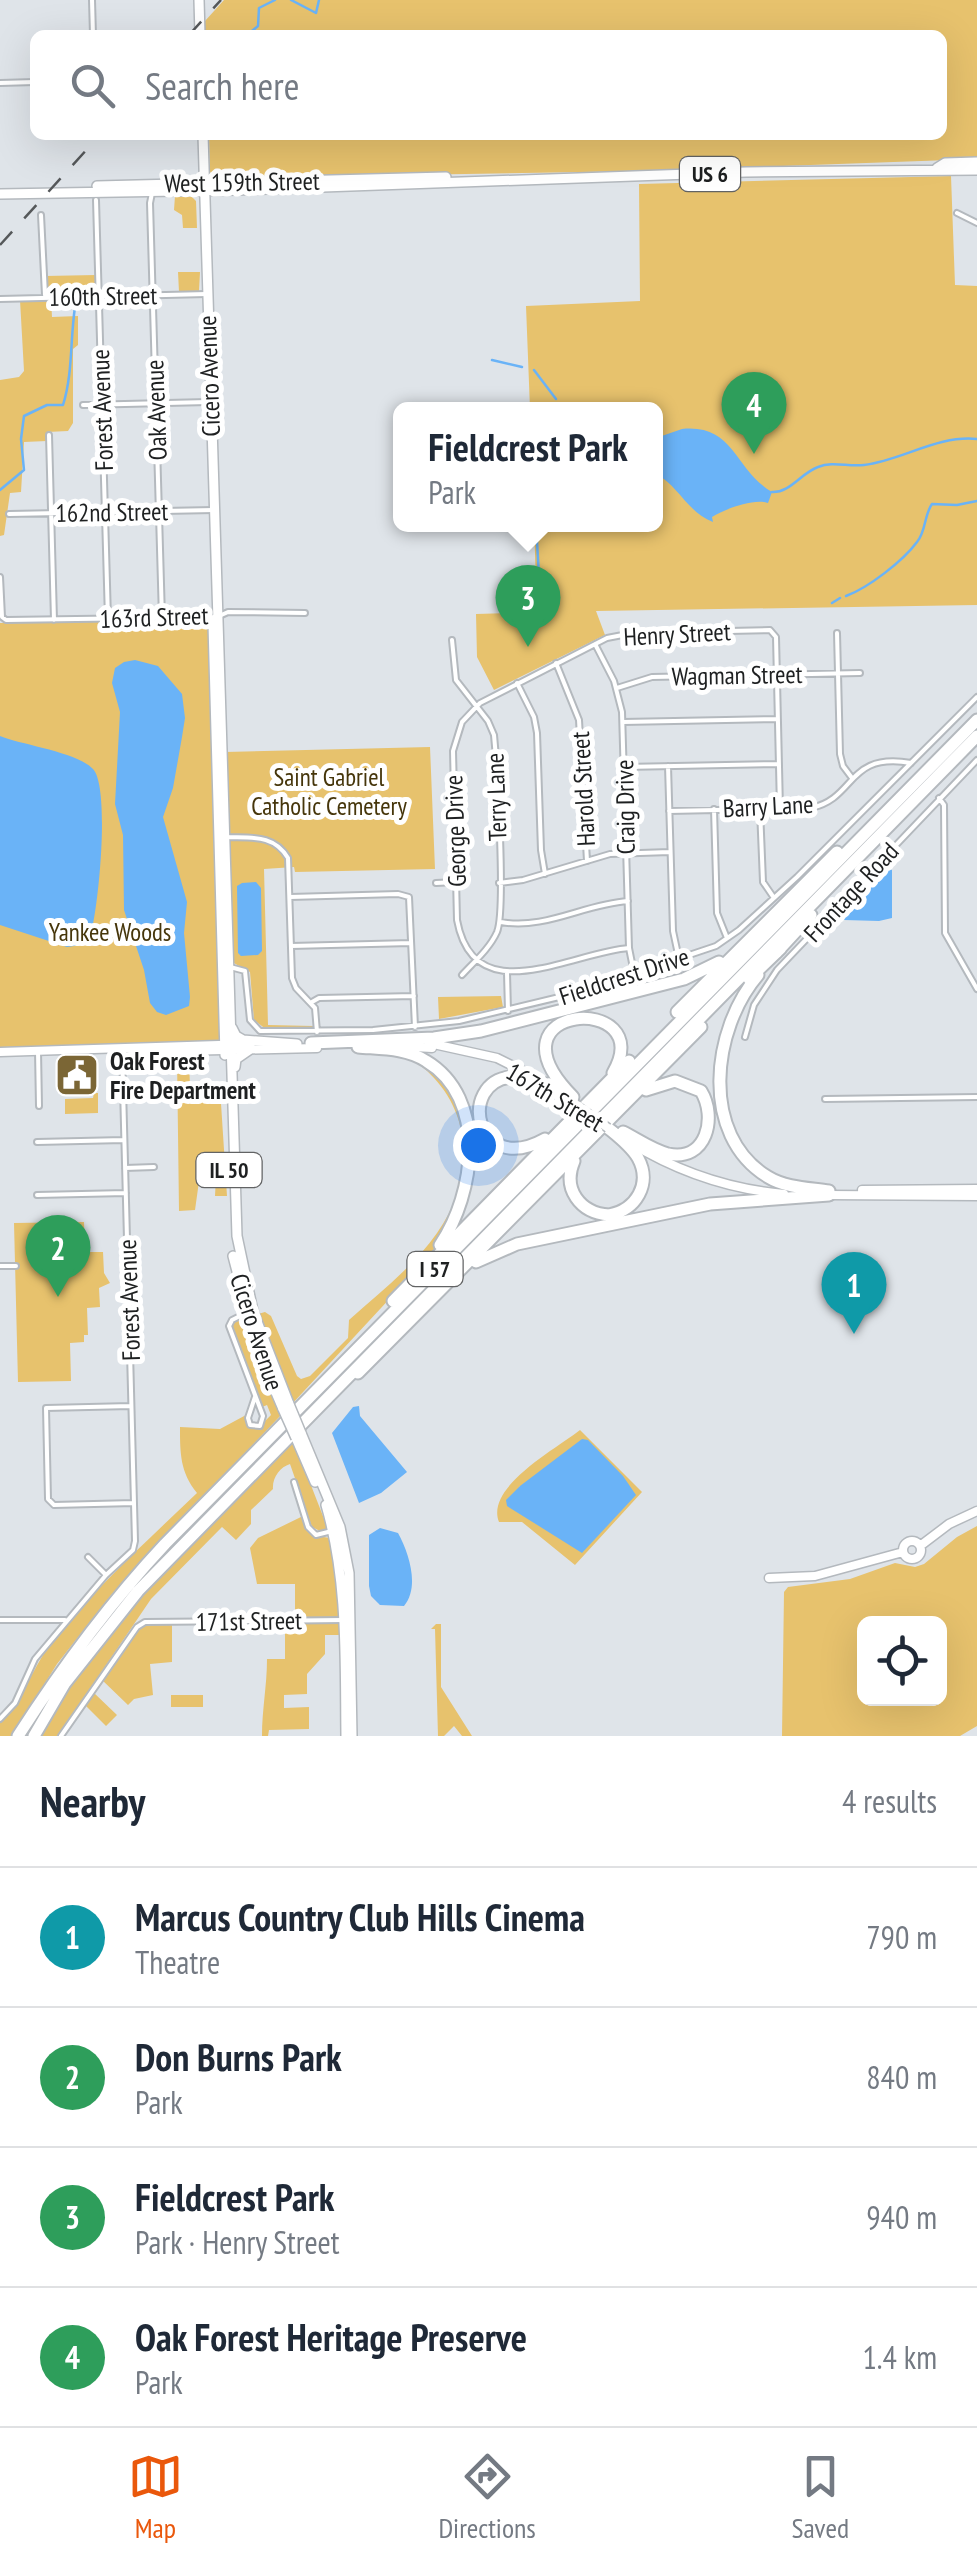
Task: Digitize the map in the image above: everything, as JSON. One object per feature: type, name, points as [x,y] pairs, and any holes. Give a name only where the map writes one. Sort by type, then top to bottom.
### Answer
[{"type":"highway","name":"I 57","points":[[18,1736],[58,1672],[111,1603],[290,1408],[977,720]]},
{"type":"highway","name":"I 57","points":[[34,1736],[66,1683],[138,1592],[977,736]]},
{"type":"highway","points":[[334,1389],[373,1360],[781,948],[891,830],[907,807]]},
{"type":"highway","points":[[290,1408],[824,862],[876,822]]},
{"type":"highway","points":[[314,1038],[434,1038],[492,1029],[684,979],[715,965],[742,945]]},
{"type":"highway","points":[[781,948],[751,983],[728,1028],[720,1070],[724,1120],[740,1152],[767,1177],[829,1193]]},
{"type":"highway","points":[[577,1102],[553,1076],[546,1053],[552,1032],[573,1018],[587,1016],[601,1021],[617,1039],[618,1064],[601,1089]]},
{"type":"highway","points":[[358,1047],[401,1051],[428,1061],[456,1091],[468,1125],[468,1176],[458,1214],[438,1248],[407,1287]]},
{"type":"highway","points":[[542,1083],[511,1077],[492,1085],[484,1094],[479,1114],[485,1134],[502,1147],[525,1149],[552,1136],[568,1122]]},
{"type":"highway","points":[[615,1128],[650,1147],[676,1154],[695,1147],[708,1132],[707,1101],[691,1085],[666,1082],[630,1101]]},
{"type":"highway","points":[[589,1142],[571,1169],[574,1195],[595,1213],[606,1215],[624,1210],[640,1194],[642,1167],[615,1128]]},
{"type":"highway","points":[[457,1276],[497,1251],[580,1230],[710,1204],[829,1193]]},
{"type":"main road","points":[[199,0],[200,30]]},
{"type":"main road","name":"Cicero Avenue","points":[[203,140],[236,1236],[257,1348],[290,1408],[326,1504],[348,1620]]},
{"type":"main road","name":"West 159th Street","points":[[0,191],[937,168],[945,163],[977,166]]},
{"type":"main road","name":"West 159th Street","points":[[0,191],[150,196],[204,187]]},
{"type":"main road","name":"Cicero Avenue","points":[[217,617],[213,624],[232,1250],[250,1312]]},
{"type":"main road","points":[[231,1025],[243,1040],[297,1044]]},
{"type":"main road","name":"167th Street","points":[[0,1052],[127,1052],[297,1044],[314,1038],[464,1048],[513,1063],[662,1162],[710,1181],[764,1192],[977,1192]]},
{"type":"main road","name":"167th Street","points":[[228,1047],[425,1047],[463,1053],[511,1068],[577,1102]]},
{"type":"main road","points":[[231,1084],[236,1059],[249,1050]]},
{"type":"main road","name":"167th Street","points":[[615,1128],[664,1157],[711,1176],[764,1188],[829,1193]]},
{"type":"main road","name":"Cicero Avenue","points":[[298,1436],[340,1527],[349,1573],[349,1736]]},
{"type":"main road","points":[[769,1578],[815,1576],[903,1552],[914,1558],[919,1555],[920,1546],[949,1524],[977,1512]]},
{"type":"street","points":[[92,0],[93,30]]},
{"type":"street","points":[[0,83],[30,82]]},
{"type":"street","name":"Oak Avenue","points":[[150,196],[162,618]]},
{"type":"street","name":"Forest Avenue","points":[[96,200],[108,619]]},
{"type":"street","points":[[957,213],[977,223]]},
{"type":"street","points":[[42,215],[46,297]]},
{"type":"street","name":"160th Street","points":[[0,298],[207,294]]},
{"type":"street","points":[[83,405],[210,402]]},
{"type":"street","points":[[49,435],[54,620]]},
{"type":"street","name":"162nd Street","points":[[10,514],[214,510]]},
{"type":"street","name":"163rd Street","points":[[0,577],[3,620],[305,613]]},
{"type":"street","name":"Henry Street","points":[[476,706],[556,662],[633,632],[774,632],[777,675]]},
{"type":"street","points":[[837,634],[840,757],[852,778]]},
{"type":"street","name":"Terry Lane","points":[[452,640],[456,680],[494,735],[500,922]]},
{"type":"street","name":"Craig Drive","points":[[595,644],[616,688],[623,722],[629,948],[634,974]]},
{"type":"street","name":"Harold Street","points":[[556,662],[579,720],[587,861]]},
{"type":"street","name":"Wagman Street","points":[[616,688],[648,677],[860,673]]},
{"type":"street","points":[[777,675],[780,808]]},
{"type":"street","points":[[517,683],[534,717],[537,733],[545,874]]},
{"type":"street","name":"Fieldcrest Drive","points":[[226,967],[241,968],[247,975],[250,1020],[258,1030],[314,1038],[414,1028],[508,1011],[679,959],[727,939],[774,898],[977,696]]},
{"type":"street","name":"George Drive","points":[[476,706],[462,722],[453,751],[458,925],[466,946],[477,958]]},
{"type":"street","points":[[623,722],[778,719]]},
{"type":"street","name":"Frontage Road","points":[[745,1037],[754,1005],[777,970],[977,760]]},
{"type":"street","name":"Barry Lane","points":[[669,811],[822,806],[870,764],[912,763]]},
{"type":"street","points":[[624,766],[779,764]]},
{"type":"street","points":[[668,766],[673,931],[679,959]]},
{"type":"street","points":[[939,798],[944,806],[945,933],[977,989]]},
{"type":"street","points":[[714,809],[718,913],[727,939]]},
{"type":"street","points":[[760,809],[763,882],[774,898]]},
{"type":"street","points":[[226,838],[265,838],[277,844],[288,858],[294,984],[316,1008],[314,1038]]},
{"type":"street","points":[[499,883],[626,853],[670,852]]},
{"type":"street","points":[[436,883],[456,882]]},
{"type":"street","points":[[290,897],[409,897],[414,1028]]},
{"type":"street","points":[[462,974],[494,938],[500,922],[530,924],[600,904],[628,901]]},
{"type":"street","points":[[291,946],[412,943]]},
{"type":"street","points":[[477,958],[507,973],[528,973],[598,952],[629,948]]},
{"type":"street","points":[[507,973],[508,1011]]},
{"type":"street","points":[[312,1002],[319,998],[414,996]]},
{"type":"street","name":"Forest Avenue","points":[[106,1575],[133,1550],[136,1532],[122,1050]]},
{"type":"street","points":[[38,1052],[39,1106]]},
{"type":"street","points":[[825,1099],[977,1097]]},
{"type":"street","points":[[37,1142],[124,1140]]},
{"type":"street","points":[[125,1168],[154,1167]]},
{"type":"street","points":[[37,1195],[126,1193]]},
{"type":"street","points":[[0,1266],[16,1266]]},
{"type":"street","points":[[250,1312],[232,1320],[229,1326],[263,1416],[260,1426],[250,1424],[248,1418],[254,1397]]},
{"type":"street","points":[[132,1406],[46,1408],[51,1504],[134,1502]]},
{"type":"street","points":[[294,1482],[308,1526],[316,1535],[333,1531]]},
{"type":"street","points":[[0,1718],[14,1703],[35,1659],[106,1575],[88,1557]]},
{"type":"street","points":[[0,1620],[66,1620]]},
{"type":"street","name":"171st Street","points":[[61,1736],[136,1627],[145,1622],[348,1620]]},
{"type":"green space","points":[[224,0],[977,0],[977,159],[643,171],[217,178],[210,172],[209,140],[947,140],[947,30],[205,30],[205,21]]},
{"type":"green space","points":[[951,176],[955,285],[977,286],[977,605],[596,611],[605,635],[494,690],[477,657],[476,614],[537,612],[534,532],[663,532],[663,402],[530,402],[526,306],[640,301],[639,184]]},
{"type":"green space","points":[[175,196],[191,196],[196,201],[197,228],[183,228],[182,215],[174,210]]},
{"type":"green space","points":[[178,272],[200,272],[199,291],[179,292]]},
{"type":"green space","points":[[96,275],[94,294],[47,294],[45,276]]},
{"type":"green space","points":[[51,299],[52,317],[78,316],[78,345],[73,349],[73,423],[68,431],[47,432],[47,441],[24,442],[21,492],[10,493],[4,535],[0,536],[0,380],[19,377],[24,371],[20,300]]},
{"type":"green space","name":"Yankee Woods","points":[[210,622],[222,1039],[215,1043],[0,1047],[0,623]]},
{"type":"green space","name":"Saint Gabriel Catholic Cemetery","points":[[430,747],[435,869],[264,869],[268,1025],[314,1026],[267,1030],[254,1020],[250,972],[232,962],[225,752]]},
{"type":"green space","points":[[501,996],[503,1007],[439,1019],[438,997]]},
{"type":"green space","points":[[352,1050],[394,1053],[405,1058],[357,1054]]},
{"type":"green space","points":[[189,1056],[190,1089],[220,1088],[227,1196],[215,1196],[217,1158],[202,1160],[195,1210],[179,1211],[177,1057]]},
{"type":"green space","points":[[414,1061],[448,1089],[461,1117],[466,1150],[462,1185],[450,1220],[432,1253],[292,1404],[258,1314],[265,1312],[271,1316],[297,1376],[310,1376],[348,1338],[349,1320],[428,1245],[457,1195],[464,1154],[457,1114],[434,1078]]},
{"type":"green space","points":[[98,1093],[98,1113],[65,1114],[65,1099],[93,1098]]},
{"type":"green space","points":[[84,1222],[85,1252],[103,1252],[104,1273],[110,1283],[99,1288],[100,1307],[87,1308],[88,1335],[84,1335],[84,1342],[70,1343],[71,1381],[18,1382],[14,1223]]},
{"type":"green space","points":[[237,1318],[245,1324],[282,1414],[112,1594],[57,1664],[12,1736],[0,1736],[0,1723],[71,1618],[197,1493],[184,1470],[180,1427],[220,1429],[246,1415],[250,1427],[258,1428],[271,1415],[267,1405],[262,1407],[237,1347],[232,1325]]},
{"type":"green space","points":[[580,1430],[642,1492],[575,1565],[522,1522],[499,1522],[497,1509],[502,1496],[525,1470]],"holes":[[[520,1486],[582,1552],[510,1507]]]},
{"type":"green space","points":[[293,1439],[328,1529],[324,1533],[312,1527],[290,1464],[283,1468],[275,1477],[273,1489],[251,1510],[251,1524],[236,1540],[222,1527],[151,1599],[58,1736],[38,1736],[68,1688],[129,1607]]},
{"type":"green space","points":[[303,1516],[311,1535],[330,1538],[332,1542],[341,1617],[338,1619],[295,1620],[295,1584],[257,1584],[250,1548],[258,1538]]},
{"type":"green space","points":[[977,1526],[977,1726],[960,1736],[782,1736],[784,1592],[788,1587],[850,1579],[895,1563],[915,1567]]},
{"type":"green space","points":[[285,1623],[339,1624],[342,1635],[325,1635],[325,1654],[307,1674],[307,1694],[284,1695],[284,1708],[309,1707],[309,1729],[269,1730],[268,1736],[262,1736],[267,1659],[285,1659]]},
{"type":"green space","points":[[148,1624],[172,1624],[172,1662],[150,1664],[153,1695],[134,1699],[128,1705],[101,1679],[135,1632]]},
{"type":"green space","points":[[441,1624],[441,1687],[472,1736],[462,1736],[454,1726],[444,1736],[438,1736],[435,1629],[431,1629]]},
{"type":"green space","points":[[93,1692],[117,1715],[106,1726],[84,1704]]},
{"type":"green space","points":[[171,1695],[203,1695],[203,1707],[171,1707]]},
{"type":"water","points":[[682,429],[700,429],[724,441],[759,483],[772,492],[768,503],[732,508],[712,517],[713,522],[704,518],[663,479],[663,436]]},
{"type":"water","points":[[135,660],[158,666],[182,694],[185,718],[173,788],[163,817],[187,902],[184,933],[190,997],[189,1006],[166,1015],[150,1003],[144,970],[124,910],[123,835],[115,804],[120,712],[112,683],[115,668]]},
{"type":"water","points":[[0,736],[62,753],[93,769],[98,781],[102,826],[96,909],[88,944],[67,947],[0,925]]},
{"type":"water","points":[[887,868],[892,870],[892,918],[844,920],[844,913]]},
{"type":"water","points":[[256,882],[261,888],[262,951],[241,956],[237,886]]},
{"type":"water","points":[[359,1406],[360,1416],[407,1472],[381,1493],[359,1503],[332,1433],[353,1407]]},
{"type":"water","points":[[582,1439],[588,1440],[623,1476],[636,1495],[582,1553],[507,1506],[506,1500]]},
{"type":"water","points":[[380,1528],[398,1533],[406,1550],[412,1580],[404,1606],[380,1605],[371,1596],[369,1535]]},
{"type":"waterway","points":[[253,30],[258,26],[259,8],[275,0]]},
{"type":"waterway","points":[[291,0],[316,13],[319,0]]},
{"type":"waterway","points":[[0,490],[24,470],[24,416],[47,405],[63,405],[75,307]]},
{"type":"waterway","points":[[492,360],[522,367]]},
{"type":"waterway","points":[[534,370],[556,399]]},
{"type":"waterway","points":[[772,492],[824,465],[864,465],[934,444],[977,439]]},
{"type":"waterway","points":[[846,596],[874,580],[911,549],[920,538],[932,504],[977,501]]},
{"type":"waterway","points":[[536,532],[541,611]]},
{"type":"waterway","points":[[832,603],[840,598]]},
{"type":"railway","points":[[194,30],[221,0]]},
{"type":"railway","points":[[0,245],[95,140]]},
{"type":"place","name":"Oak Forest Heritage Preserve","points":[[754,454]]},
{"type":"place","name":"Fieldcrest Park","points":[[528,647]]},
{"type":"place","name":"Oak Forest Fire Department","points":[[77,1075]]},
{"type":"place","name":"Don Burns Park","points":[[58,1297]]},
{"type":"place","name":"Marcus Country Club Hills Cinema","points":[[854,1334]]}]
